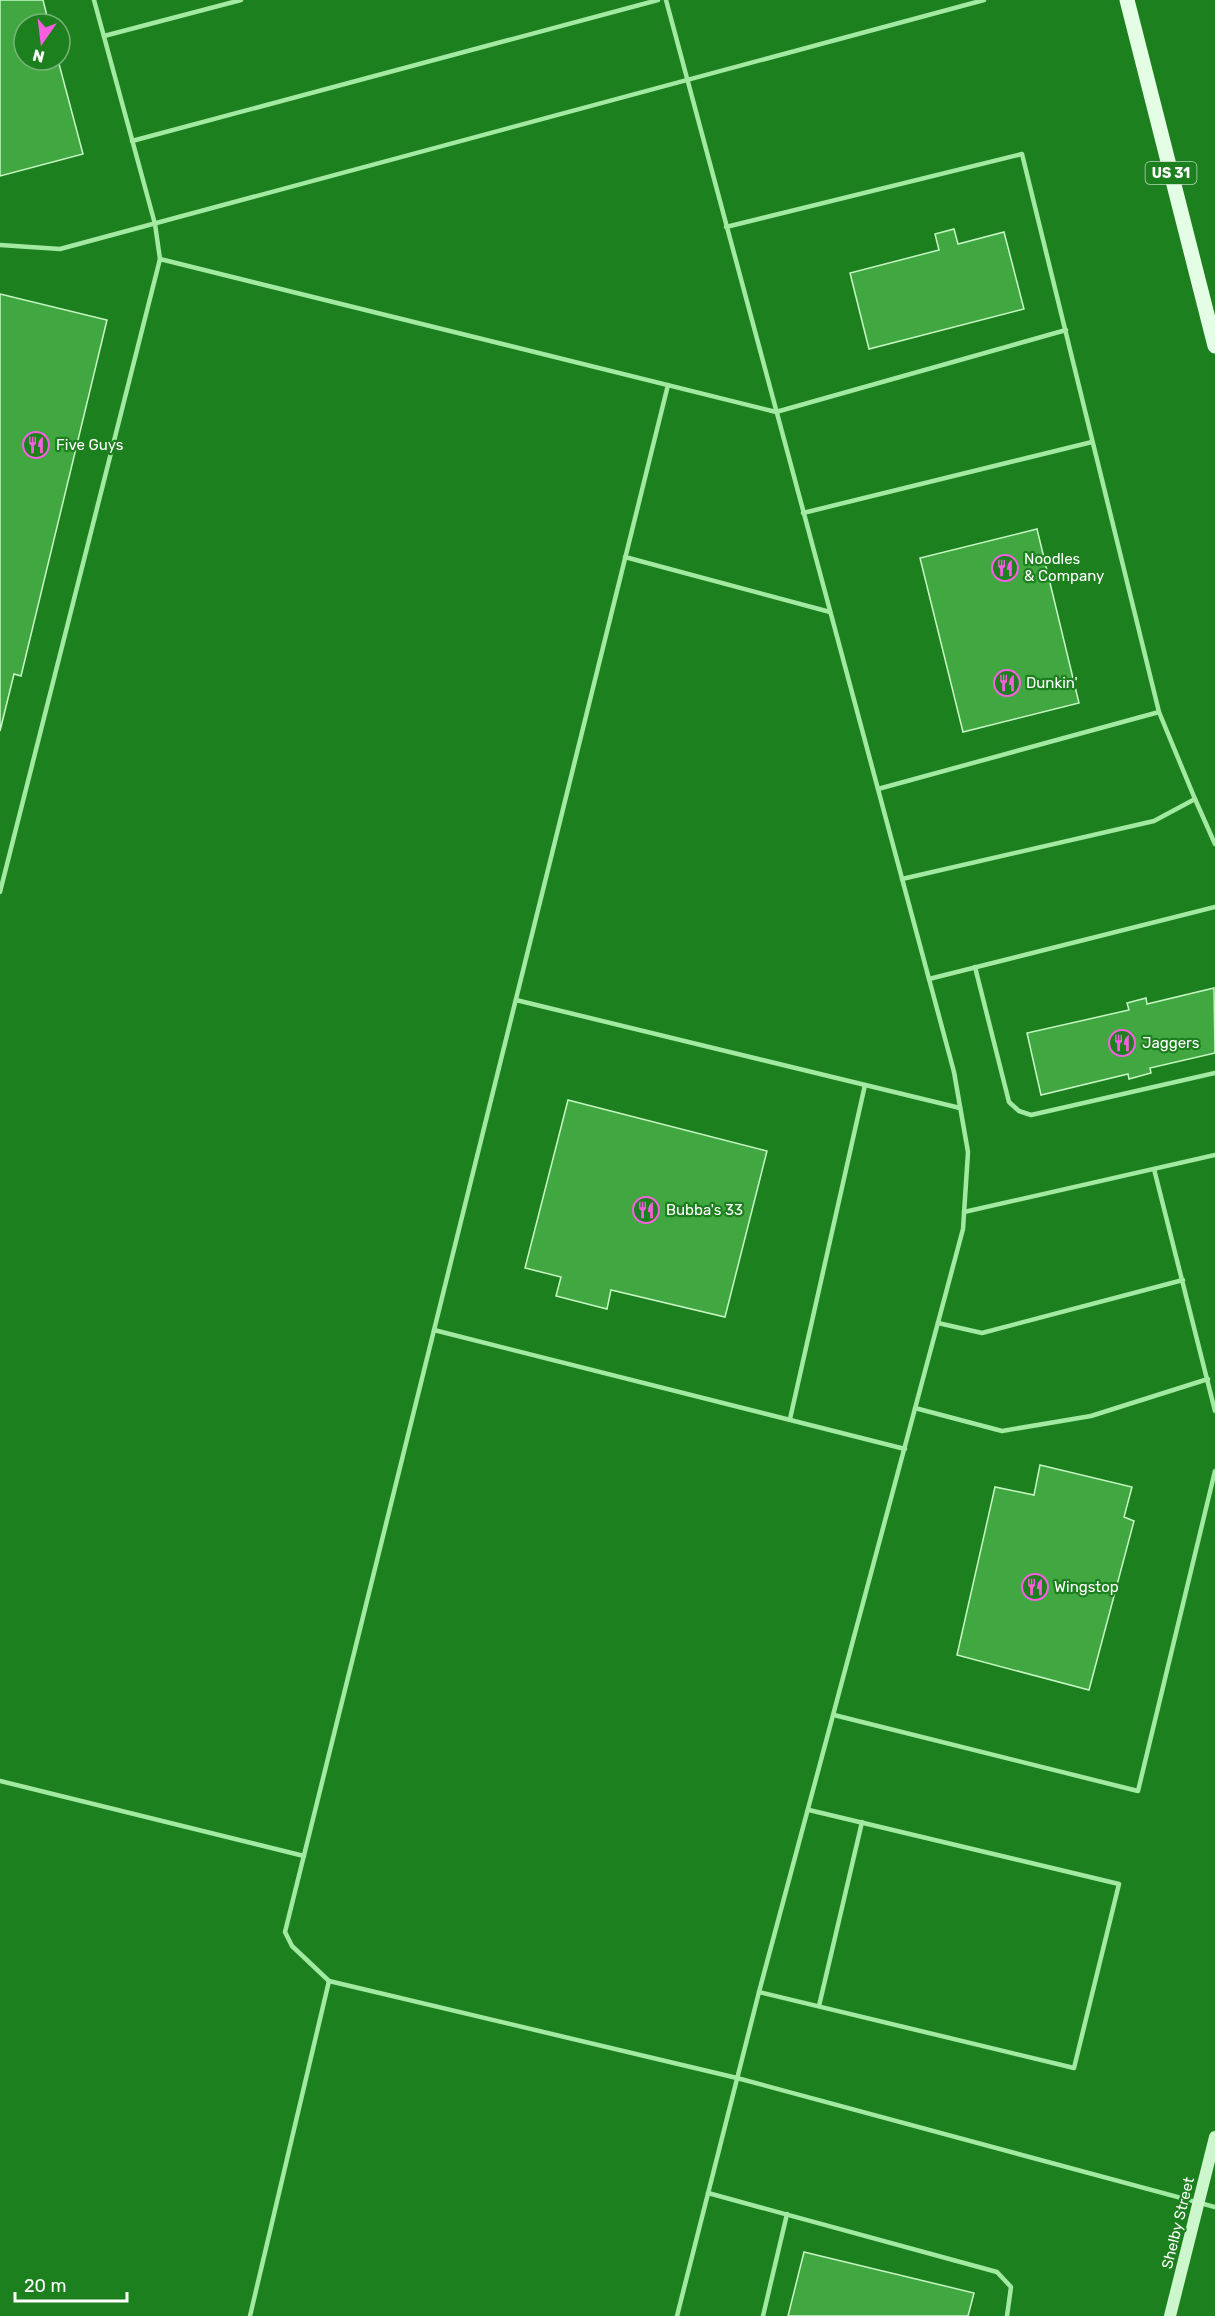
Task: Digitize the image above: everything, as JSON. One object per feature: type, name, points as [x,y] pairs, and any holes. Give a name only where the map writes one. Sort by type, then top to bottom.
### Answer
[{"type":"main road","name":"US 31","points":[[1127,0],[1215,346]]},
{"type":"street","name":"Shelby Street","points":[[1170,2316],[1215,2138]]},
{"type":"lane","points":[[0,892],[160,259],[155,224],[94,0]]},
{"type":"lane","points":[[104,36],[241,0]]},
{"type":"lane","points":[[132,141],[658,0]]},
{"type":"lane","points":[[666,0],[954,1072],[968,1152],[963,1229],[759,1992],[678,2316]]},
{"type":"lane","points":[[0,245],[60,249],[984,0]]},
{"type":"lane","points":[[726,227],[1022,154],[1159,712],[1215,844]]},
{"type":"lane","points":[[160,259],[776,412],[1066,330]]},
{"type":"lane","points":[[668,385],[285,1932],[292,1946],[329,1980],[737,2078],[1215,2207]]},
{"type":"lane","points":[[803,513],[1092,442]]},
{"type":"lane","points":[[625,557],[830,612]]},
{"type":"lane","points":[[878,789],[1159,712]]},
{"type":"lane","points":[[902,879],[1154,821],[1195,799]]},
{"type":"lane","points":[[929,979],[1215,907]]},
{"type":"lane","points":[[975,968],[1009,1102],[1019,1111],[1031,1115],[1215,1073]]},
{"type":"lane","points":[[516,1000],[960,1108]]},
{"type":"lane","points":[[790,1419],[865,1085]]},
{"type":"lane","points":[[964,1212],[1215,1155]]},
{"type":"lane","points":[[1154,1169],[1215,1411]]},
{"type":"lane","points":[[938,1323],[982,1333],[1183,1280]]},
{"type":"lane","points":[[434,1330],[905,1449]]},
{"type":"lane","points":[[915,1408],[1002,1431],[1091,1416],[1208,1379]]},
{"type":"lane","points":[[834,1714],[1138,1791],[1215,1471]]},
{"type":"lane","points":[[0,1781],[304,1856]]},
{"type":"lane","points":[[759,1992],[1074,2068],[1119,1884],[809,1810]]},
{"type":"lane","points":[[819,2006],[862,1822]]},
{"type":"lane","points":[[250,2316],[329,1980]]},
{"type":"lane","points":[[708,2193],[997,2272],[1011,2287],[1007,2316]]},
{"type":"lane","points":[[763,2316],[787,2214]]},
{"type":"building","points":[[0,0],[43,0],[46,12],[12,12],[12,72],[61,72],[83,154],[0,176]]},
{"type":"building","points":[[954,229],[958,244],[1004,232],[1024,309],[869,349],[850,273],[939,250],[935,234]]},
{"type":"building","points":[[0,294],[107,320],[21,676],[14,674],[0,731]]},
{"type":"building","points":[[1037,529],[1079,703],[963,732],[920,558]]},
{"type":"building","name":"Jaggers","points":[[1214,988],[1215,1053],[1150,1068],[1151,1073],[1129,1079],[1128,1074],[1041,1095],[1027,1033],[1129,1010],[1127,1003],[1146,998],[1147,1004]]},
{"type":"building","name":"Bubba's 33","points":[[568,1100],[767,1151],[725,1317],[611,1290],[607,1309],[556,1296],[561,1277],[525,1268]]},
{"type":"building","points":[[1040,1465],[1132,1487],[1124,1517],[1134,1521],[1089,1690],[957,1655],[995,1487],[1034,1495]]},
{"type":"building","points":[[804,2252],[974,2293],[968,2316],[788,2316]]},
{"type":"place","name":"Five Guys","points":[[36,445]]},
{"type":"place","name":"Noodles & Company","points":[[1005,568]]},
{"type":"place","name":"Dunkin'","points":[[1007,683]]},
{"type":"place","name":"Jaggers","points":[[1122,1043]]},
{"type":"place","name":"Bubba's 33","points":[[646,1210]]},
{"type":"place","name":"Wingstop","points":[[1035,1587]]}]
